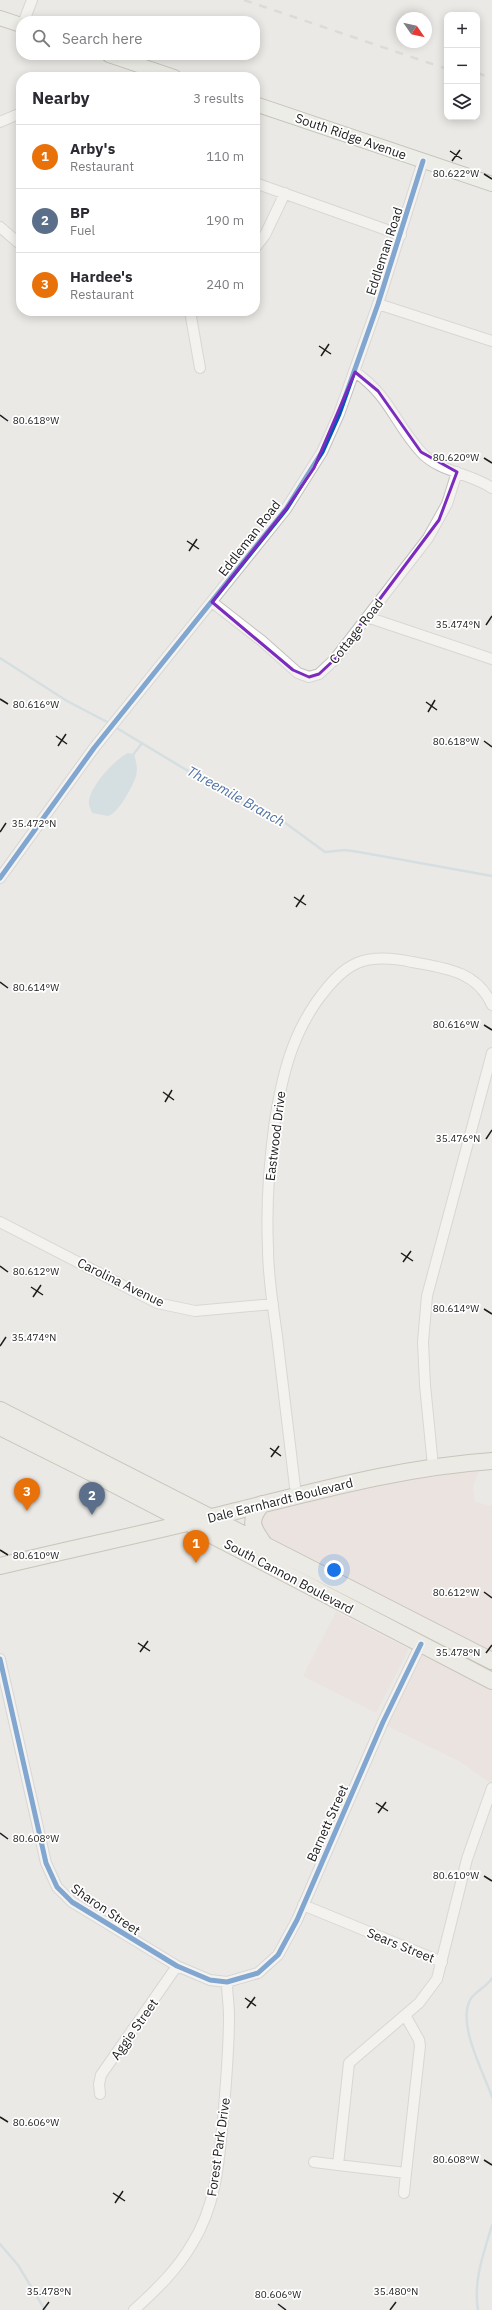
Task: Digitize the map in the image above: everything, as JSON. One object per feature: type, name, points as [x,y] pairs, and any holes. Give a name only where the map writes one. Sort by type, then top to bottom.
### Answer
[{"type":"main road","name":"South Cannon Boulevard","points":[[0,1410],[487,1658]]},
{"type":"main road","name":"South Cannon Boulevard","points":[[0,1427],[492,1681]]},
{"type":"main road","name":"Dale Earnhardt Boulevard","points":[[205,1515],[295,1487],[372,1469],[433,1462],[492,1452]]},
{"type":"main road","name":"Dale Earnhardt Boulevard","points":[[0,1556],[262,1504],[433,1462],[492,1461]]},
{"type":"main road","points":[[262,1504],[254,1514],[253,1521],[255,1531],[264,1544]]},
{"type":"main road","name":"Dale Earnhardt Boulevard","points":[[0,1566],[182,1520]]},
{"type":"main road","points":[[421,1644],[436,1643],[468,1654],[487,1658]]},
{"type":"street","points":[[26,16],[32,0]]},
{"type":"street","points":[[0,18],[16,23]]},
{"type":"street","points":[[124,60],[159,72]]},
{"type":"street","name":"South Ridge Avenue","points":[[260,106],[492,184]]},
{"type":"street","points":[[0,122],[16,115]]},
{"type":"street","name":"Eddleman Road","points":[[0,878],[94,748],[286,509],[314,468],[339,414],[355,372],[401,235],[423,161]]},
{"type":"street","points":[[260,184],[401,235]]},
{"type":"street","points":[[260,242],[265,235],[285,193]]},
{"type":"street","points":[[0,227],[16,241]]},
{"type":"street","points":[[378,304],[492,341]]},
{"type":"street","points":[[191,316],[200,368]]},
{"type":"street","points":[[355,372],[378,391],[421,452],[442,466],[476,479],[492,488]]},
{"type":"street","name":"Cottage Road","points":[[212,602],[262,641],[293,670],[308,676],[319,674],[327,668],[431,532],[447,504],[457,472]]},
{"type":"street","points":[[367,617],[492,659]]},
{"type":"street","name":"Eastwood Drive","points":[[295,1487],[273,1304],[268,1250],[267,1215],[272,1142],[281,1084],[296,1035],[322,993],[337,975],[360,961],[386,957],[463,973],[476,982],[492,1004]]},
{"type":"street","points":[[433,1462],[423,1342],[427,1296],[492,1053]]},
{"type":"street","name":"Carolina Avenue","points":[[0,1222],[157,1303],[195,1311],[273,1304]]},
{"type":"street","name":"Barnett Street","points":[[227,1982],[251,1976],[268,1966],[278,1955],[303,1905],[383,1722],[421,1644]]},
{"type":"street","name":"Sharon Street","points":[[0,1659],[46,1863],[53,1880],[72,1902],[177,1966],[210,1980],[227,1982]]},
{"type":"street","name":"Sears Street","points":[[303,1905],[442,1962],[467,1859],[492,1788]]},
{"type":"street","points":[[338,2165],[349,2063],[419,2003],[434,1986],[442,1962]]},
{"type":"street","name":"Aggie Street","points":[[100,2094],[99,2084],[101,2076],[177,1966]]},
{"type":"street","name":"Forest Park Drive","points":[[134,2310],[173,2273],[189,2249],[206,2218],[214,2189],[227,2070],[230,2014],[227,1982]]},
{"type":"street","points":[[404,2193],[420,2046],[419,2040],[405,2015]]},
{"type":"street","points":[[314,2162],[406,2173]]},
{"type":"highlighted area","points":[[355,372],[378,391],[421,452],[457,472],[439,520],[334,660],[319,674],[309,677],[293,670],[212,602],[286,509],[314,468]]},
{"type":"shaded area","points":[[480,1469],[473,1487],[475,1502],[492,1506],[492,1652],[276,1542],[263,1533],[258,1526],[260,1516],[269,1509],[363,1487]]},
{"type":"shaded area","points":[[336,1612],[409,1649],[376,1713],[303,1676]]},
{"type":"shaded area","points":[[423,1655],[492,1690],[492,1784],[459,1761],[387,1726]]},
{"type":"water","points":[[128,753],[134,754],[137,770],[134,781],[125,799],[112,814],[108,816],[92,813],[89,805],[92,791],[109,768]]},
{"type":"waterway","name":"Threemile Branch","points":[[0,658],[67,701],[111,724]]},
{"type":"waterway","name":"Threemile Branch","points":[[115,727],[238,801],[284,822],[325,852],[345,850],[359,852],[492,876]]},
{"type":"waterway","points":[[133,755],[142,743]]},
{"type":"waterway","points":[[492,1978],[472,1997],[467,2010],[467,2022],[473,2049],[492,2097]]},
{"type":"waterway","points":[[478,2310],[478,2277],[492,2225]]},
{"type":"waterway","points":[[0,2244],[18,2265],[45,2310]]},
{"type":"railway","points":[[244,0],[444,68]]},
{"type":"railway","points":[[480,74],[492,78]]},
{"type":"cycle path","points":[[0,878],[94,748],[286,509],[322,452],[339,414],[378,304],[423,161]]},
{"type":"cycle path","points":[[0,1659],[46,1863],[57,1887],[72,1902],[177,1966],[210,1980],[227,1982],[258,1973],[278,1955],[297,1920],[383,1722],[421,1644]]},
{"type":"place","name":"Hardee's","points":[[27,1511]]},
{"type":"place","name":"BP","points":[[92,1515]]},
{"type":"place","name":"Arby's","points":[[196,1563]]}]
